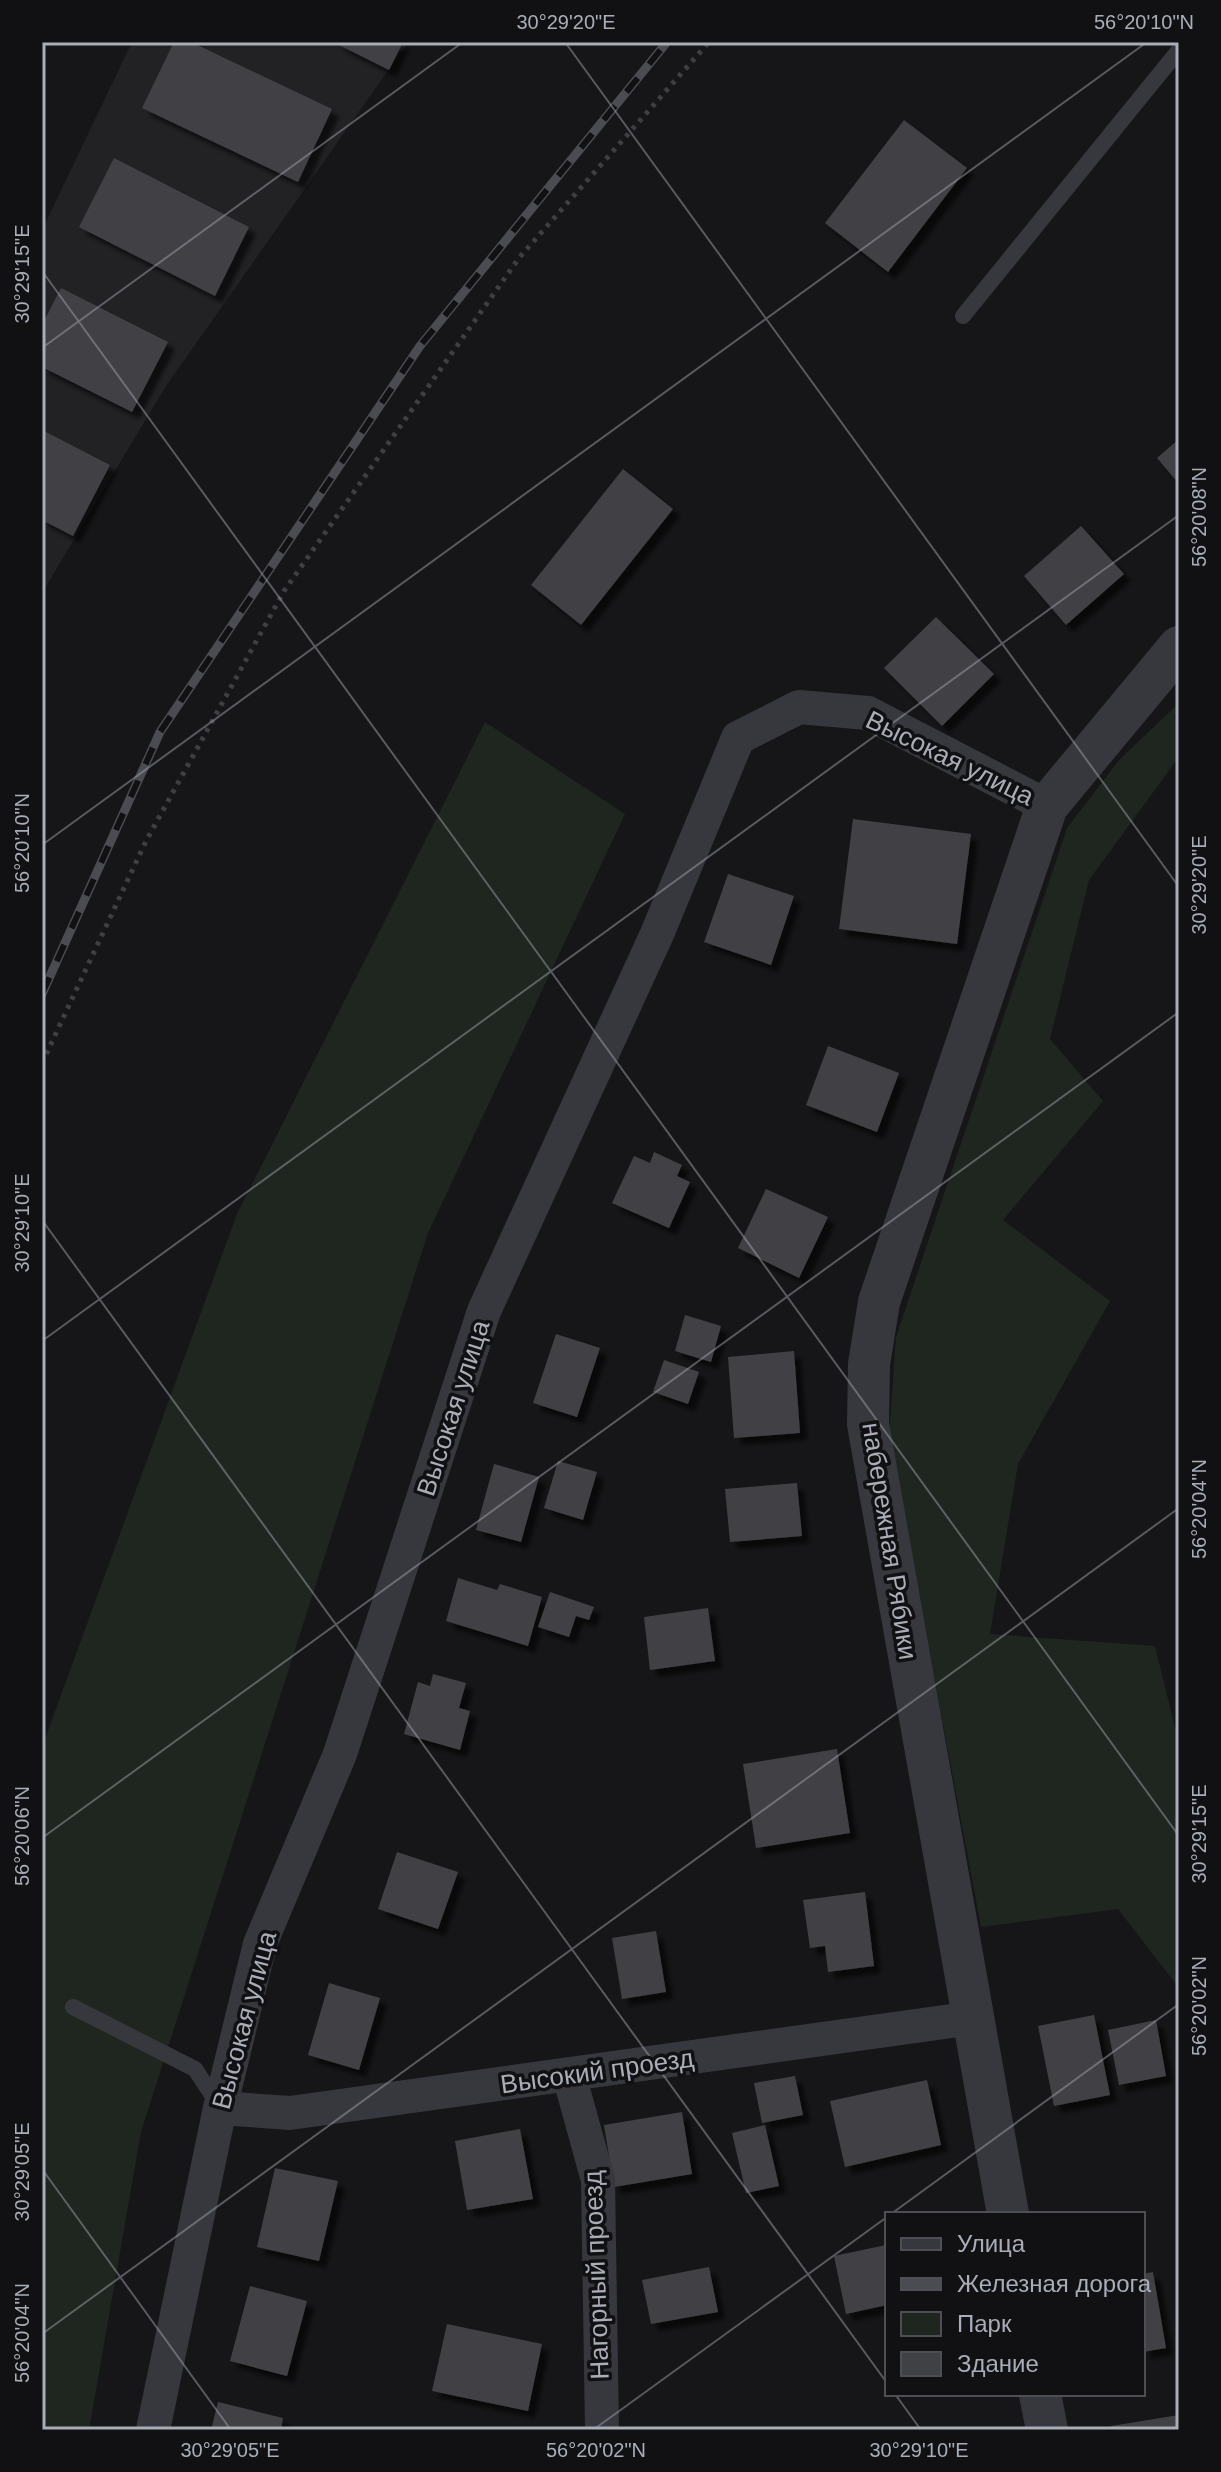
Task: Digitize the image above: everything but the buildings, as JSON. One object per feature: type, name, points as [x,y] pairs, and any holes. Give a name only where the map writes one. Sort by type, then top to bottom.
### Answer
[{"type":"street","name":"набережная Рябики","points":[[1008,2212],[868,1424],[869,1364],[879,1302],[1047,806],[1179,647]]},
{"type":"street","name":"Высокая улица","points":[[153,2430],[220,2108],[260,1944],[340,1754],[484,1311],[657,934],[738,738],[799,707],[868,713],[1047,806]]},
{"type":"street","name":"Высокий проезд","points":[[220,2108],[290,2113],[973,2018]]},
{"type":"street","name":"Нагорный проезд","points":[[569,2075],[598,2180],[602,2430]]},
{"type":"street","points":[[1040,2396],[1047,2430]]},
{"type":"lane","points":[[963,316],[1179,50]]},
{"type":"lane","points":[[73,2007],[195,2069],[220,2108]]},
{"type":"path","points":[[42,1063],[146,841],[284,591],[519,258],[709,42]]},
{"type":"shaded area","points":[[132,42],[408,42],[164,389],[42,593],[42,230]]},
{"type":"green space","points":[[1179,703],[1179,757],[1089,880],[1050,1039],[1103,1101],[1003,1220],[1110,1301],[1018,1464],[990,1634],[1155,1646],[1179,1744],[1179,1988],[1118,1909],[981,1927],[889,1437],[896,1337],[1067,828],[1119,760]]},
{"type":"green space","points":[[485,722],[625,814],[428,1233],[141,2132],[89,2430],[42,2430],[42,1747],[237,1214]]},
{"type":"railway","points":[[42,994],[160,732],[420,346],[667,42]]}]
